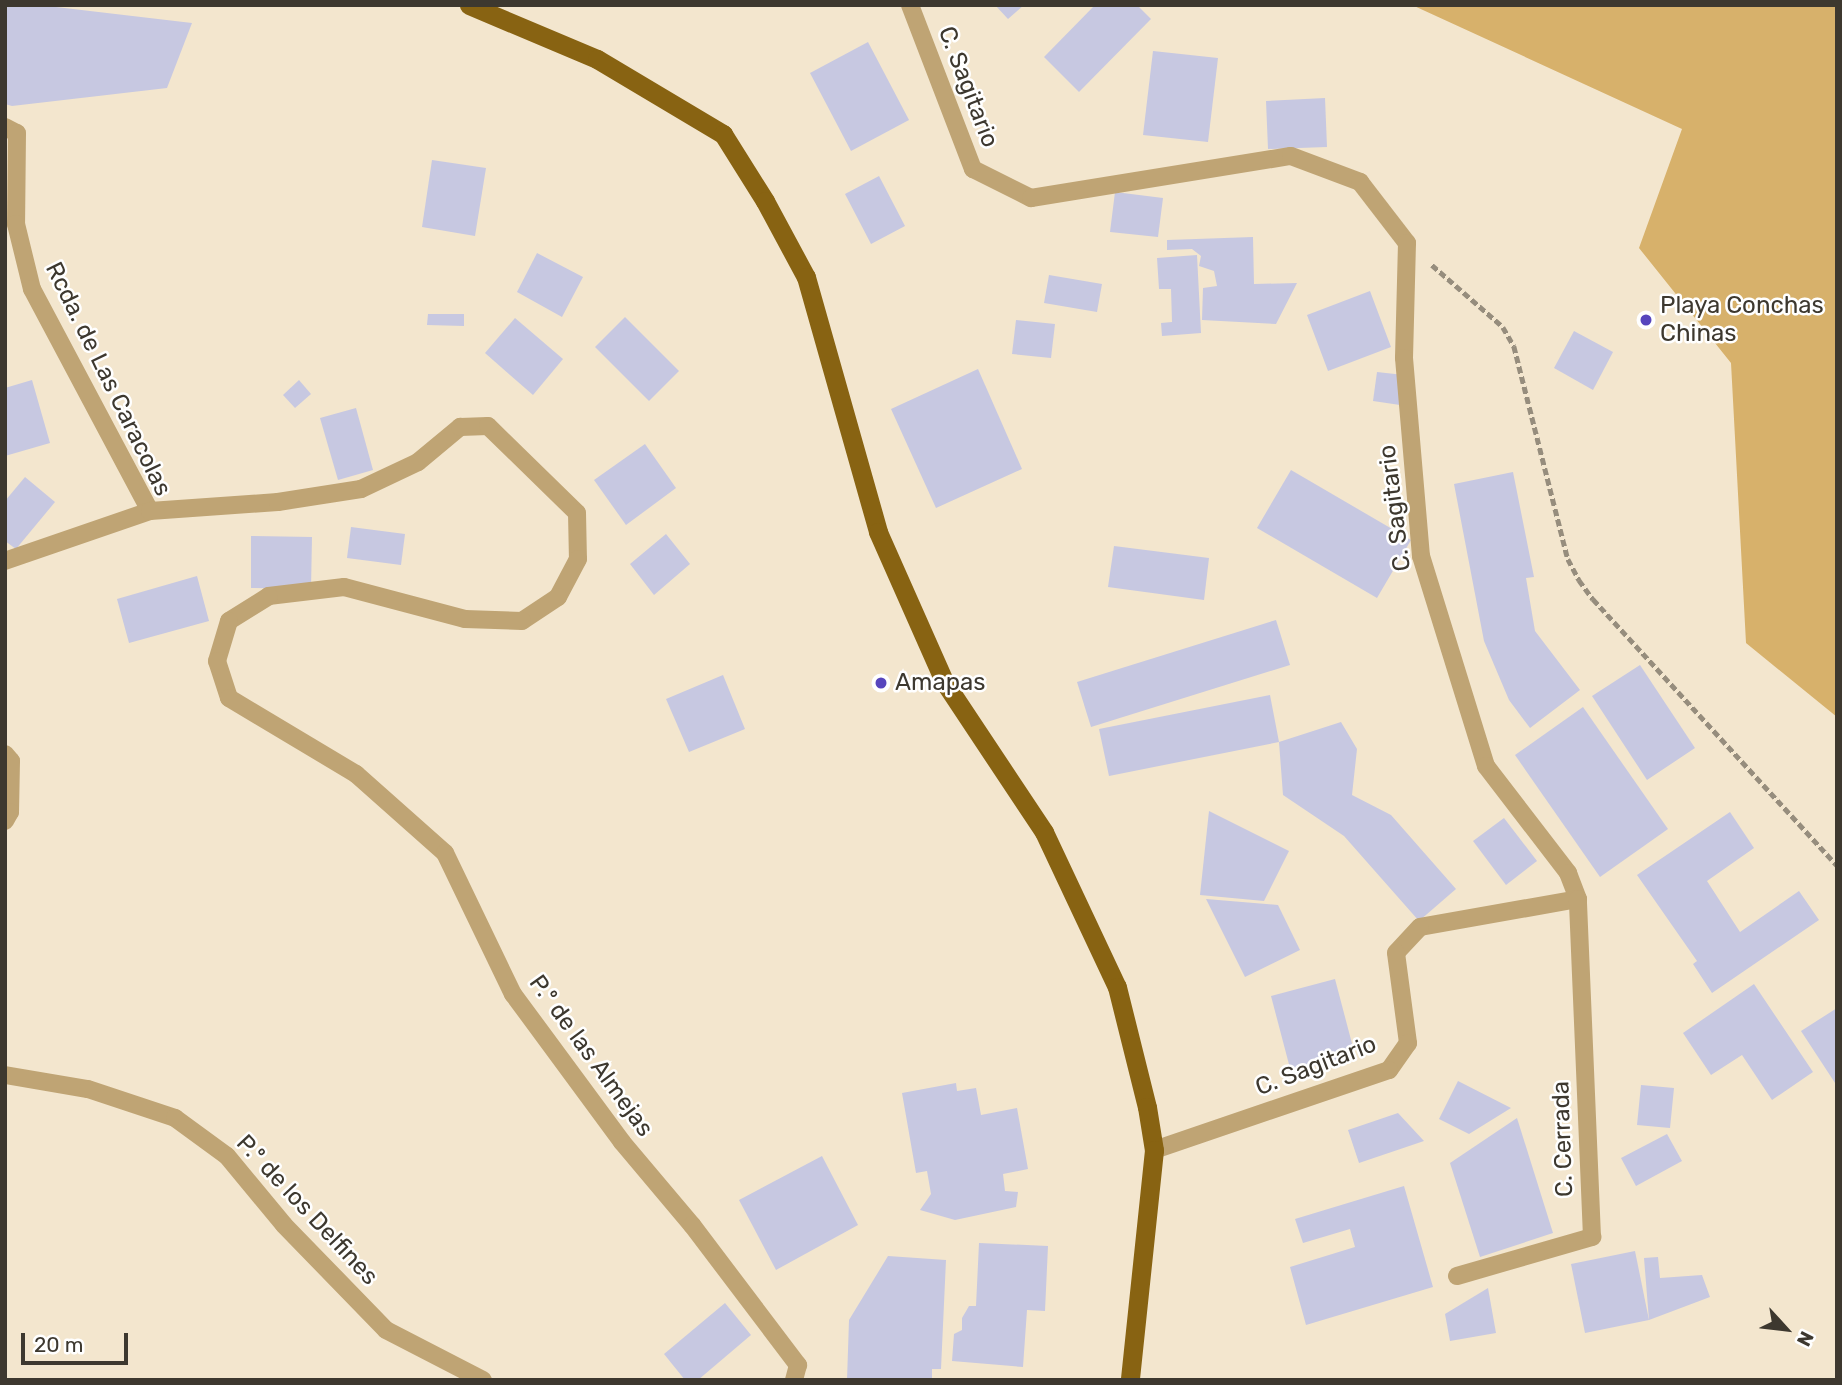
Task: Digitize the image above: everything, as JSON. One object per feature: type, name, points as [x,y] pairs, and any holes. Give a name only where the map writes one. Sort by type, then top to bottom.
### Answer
[{"type":"highway","points":[[469,5],[597,59],[672,101],[723,134],[765,201],[806,277],[878,532],[945,683],[1044,832],[1117,987],[1147,1107],[1154,1150],[1130,1380]]},
{"type":"street","name":"C. Sagitario","points":[[910,5],[973,169],[1031,198],[1291,156],[1360,182],[1407,243],[1404,358],[1421,556],[1486,766],[1568,873],[1578,899],[1420,927],[1396,953],[1408,1043],[1389,1070],[1154,1150]]},
{"type":"street","name":"Rcda. de Las Caracolas","points":[[5,127],[17,133],[16,224],[32,289],[150,511],[5,561]]},
{"type":"street","name":"P.º de las Almejas","points":[[150,511],[278,502],[361,489],[418,462],[460,427],[488,426],[577,513],[578,559],[558,597],[522,621],[466,619],[344,587],[268,596],[229,621],[217,661],[229,698],[356,774],[445,853],[513,994],[622,1142],[692,1225],[797,1365],[794,1380]]},
{"type":"street","points":[[5,754],[11,761],[10,812],[5,821]]},
{"type":"street","name":"C. Cerrada","points":[[1457,1276],[1592,1237],[1578,899]]},
{"type":"street","name":"P.º de los Delfines","points":[[5,1075],[88,1089],[175,1118],[227,1156],[284,1225],[386,1329],[483,1380]]},
{"type":"path","points":[[1407,243],[1494,318],[1514,346],[1568,559],[1579,580],[1593,600],[1837,865]]},
{"type":"shaded area","points":[[1412,5],[1837,5],[1837,717],[1746,643],[1731,363],[1639,248],[1682,129]]},
{"type":"building","points":[[5,5],[39,5],[192,23],[167,88],[12,106],[5,104]]},
{"type":"building","points":[[995,5],[1024,5],[1008,19]]},
{"type":"building","points":[[1095,5],[1137,5],[1151,19],[1079,92],[1044,57]]},
{"type":"building","points":[[868,42],[909,120],[851,151],[810,73]]},
{"type":"building","points":[[1153,51],[1218,58],[1208,142],[1143,135]]},
{"type":"building","points":[[1325,98],[1327,147],[1268,149],[1266,101]]},
{"type":"building","points":[[432,160],[486,168],[475,236],[422,227]]},
{"type":"building","points":[[879,176],[905,226],[871,244],[845,194]]},
{"type":"building","points":[[1115,192],[1163,198],[1158,237],[1110,232]]},
{"type":"building","points":[[1253,237],[1254,284],[1297,283],[1276,324],[1202,320],[1203,288],[1217,286],[1214,271],[1199,266],[1201,256],[1192,249],[1167,250],[1167,240]]},
{"type":"building","points":[[537,253],[583,277],[562,317],[517,292]]},
{"type":"building","points":[[1197,255],[1201,333],[1162,336],[1161,323],[1172,322],[1171,289],[1159,289],[1157,258]]},
{"type":"building","points":[[1049,275],[1102,284],[1097,312],[1044,303]]},
{"type":"building","points":[[1370,291],[1391,347],[1328,371],[1307,315]]},
{"type":"building","points":[[428,314],[464,314],[464,326],[427,325]]},
{"type":"building","points":[[625,317],[679,371],[649,401],[595,347]]},
{"type":"building","points":[[515,318],[563,359],[533,395],[485,353]]},
{"type":"building","points":[[1016,320],[1055,324],[1051,358],[1012,354]]},
{"type":"building","points":[[1574,331],[1613,352],[1593,390],[1554,368]]},
{"type":"building","points":[[978,369],[1022,469],[936,508],[891,409]]},
{"type":"building","points":[[1377,372],[1404,375],[1400,405],[1373,401]]},
{"type":"building","points":[[32,380],[50,443],[5,456],[5,388]]},
{"type":"building","points":[[299,380],[311,394],[295,408],[283,395]]},
{"type":"building","points":[[356,408],[373,470],[338,480],[320,418]]},
{"type":"building","points":[[645,444],[676,488],[626,525],[594,480]]},
{"type":"building","points":[[1291,470],[1411,540],[1377,598],[1257,528]]},
{"type":"building","points":[[1513,472],[1534,577],[1526,578],[1535,631],[1580,690],[1530,728],[1509,700],[1484,641],[1454,484]]},
{"type":"building","points":[[25,477],[55,502],[16,549],[5,541],[5,501]]},
{"type":"building","points":[[351,527],[405,534],[401,565],[347,558]]},
{"type":"building","points":[[666,534],[690,564],[654,595],[630,564]]},
{"type":"building","points":[[251,536],[312,537],[311,589],[251,588]]},
{"type":"building","points":[[1114,546],[1209,558],[1204,600],[1108,587]]},
{"type":"building","points":[[197,576],[209,621],[129,643],[117,599]]},
{"type":"building","points":[[1276,620],[1290,665],[1091,727],[1077,682]]},
{"type":"building","points":[[1640,665],[1695,748],[1647,780],[1592,696]]},
{"type":"building","points":[[723,675],[745,729],[689,752],[666,699]]},
{"type":"building","points":[[1270,695],[1279,742],[1109,776],[1099,729]]},
{"type":"building","points":[[1583,707],[1668,829],[1600,877],[1515,755]]},
{"type":"building","points":[[1341,722],[1357,749],[1352,795],[1391,815],[1456,889],[1419,921],[1344,836],[1283,795],[1279,742]]},
{"type":"building","points":[[1209,811],[1289,851],[1264,901],[1200,895]]},
{"type":"building","points":[[1730,812],[1754,848],[1707,881],[1740,932],[1799,891],[1819,920],[1712,993],[1693,964],[1697,961],[1637,875]]},
{"type":"building","points":[[1504,818],[1537,861],[1506,885],[1473,841]]},
{"type":"building","points":[[1206,899],[1278,905],[1300,950],[1245,977]]},
{"type":"building","points":[[1335,979],[1355,1055],[1291,1072],[1271,996]]},
{"type":"building","points":[[1754,984],[1813,1072],[1772,1100],[1742,1055],[1711,1075],[1683,1033]]},
{"type":"building","points":[[1837,1008],[1837,1086],[1801,1031]]},
{"type":"building","points":[[1458,1081],[1511,1108],[1469,1134],[1439,1119]]},
{"type":"building","points":[[956,1083],[957,1091],[976,1088],[981,1115],[1017,1108],[1028,1169],[1003,1174],[1005,1191],[1018,1192],[1016,1207],[955,1220],[920,1210],[931,1194],[927,1171],[916,1173],[902,1093]]},
{"type":"building","points":[[1641,1085],[1674,1088],[1670,1128],[1637,1125]]},
{"type":"building","points":[[1398,1113],[1424,1141],[1359,1163],[1348,1130]]},
{"type":"building","points":[[1517,1118],[1553,1233],[1480,1257],[1450,1163]]},
{"type":"building","points":[[1667,1134],[1682,1161],[1636,1186],[1621,1158]]},
{"type":"building","points":[[822,1156],[858,1225],[776,1270],[739,1200]]},
{"type":"building","points":[[1404,1186],[1433,1287],[1306,1325],[1290,1267],[1355,1247],[1350,1229],[1303,1243],[1295,1219]]},
{"type":"building","points":[[979,1243],[1048,1246],[1045,1311],[1027,1310],[1023,1367],[952,1361],[954,1334],[962,1330],[962,1318],[969,1306],[976,1306]]},
{"type":"building","points":[[1635,1251],[1649,1320],[1585,1333],[1571,1264]]},
{"type":"building","points":[[888,1256],[946,1260],[941,1369],[932,1369],[932,1380],[847,1380],[849,1320]]},
{"type":"building","points":[[1658,1257],[1660,1278],[1702,1275],[1710,1297],[1649,1320],[1644,1258]]},
{"type":"building","points":[[1488,1288],[1496,1333],[1450,1341],[1445,1314]]},
{"type":"building","points":[[725,1303],[751,1335],[698,1380],[685,1380],[664,1354]]},
{"type":"place","name":"Playa Conchas Chinas","points":[[1646,320]]},
{"type":"place","name":"Amapas","points":[[881,683]]}]
